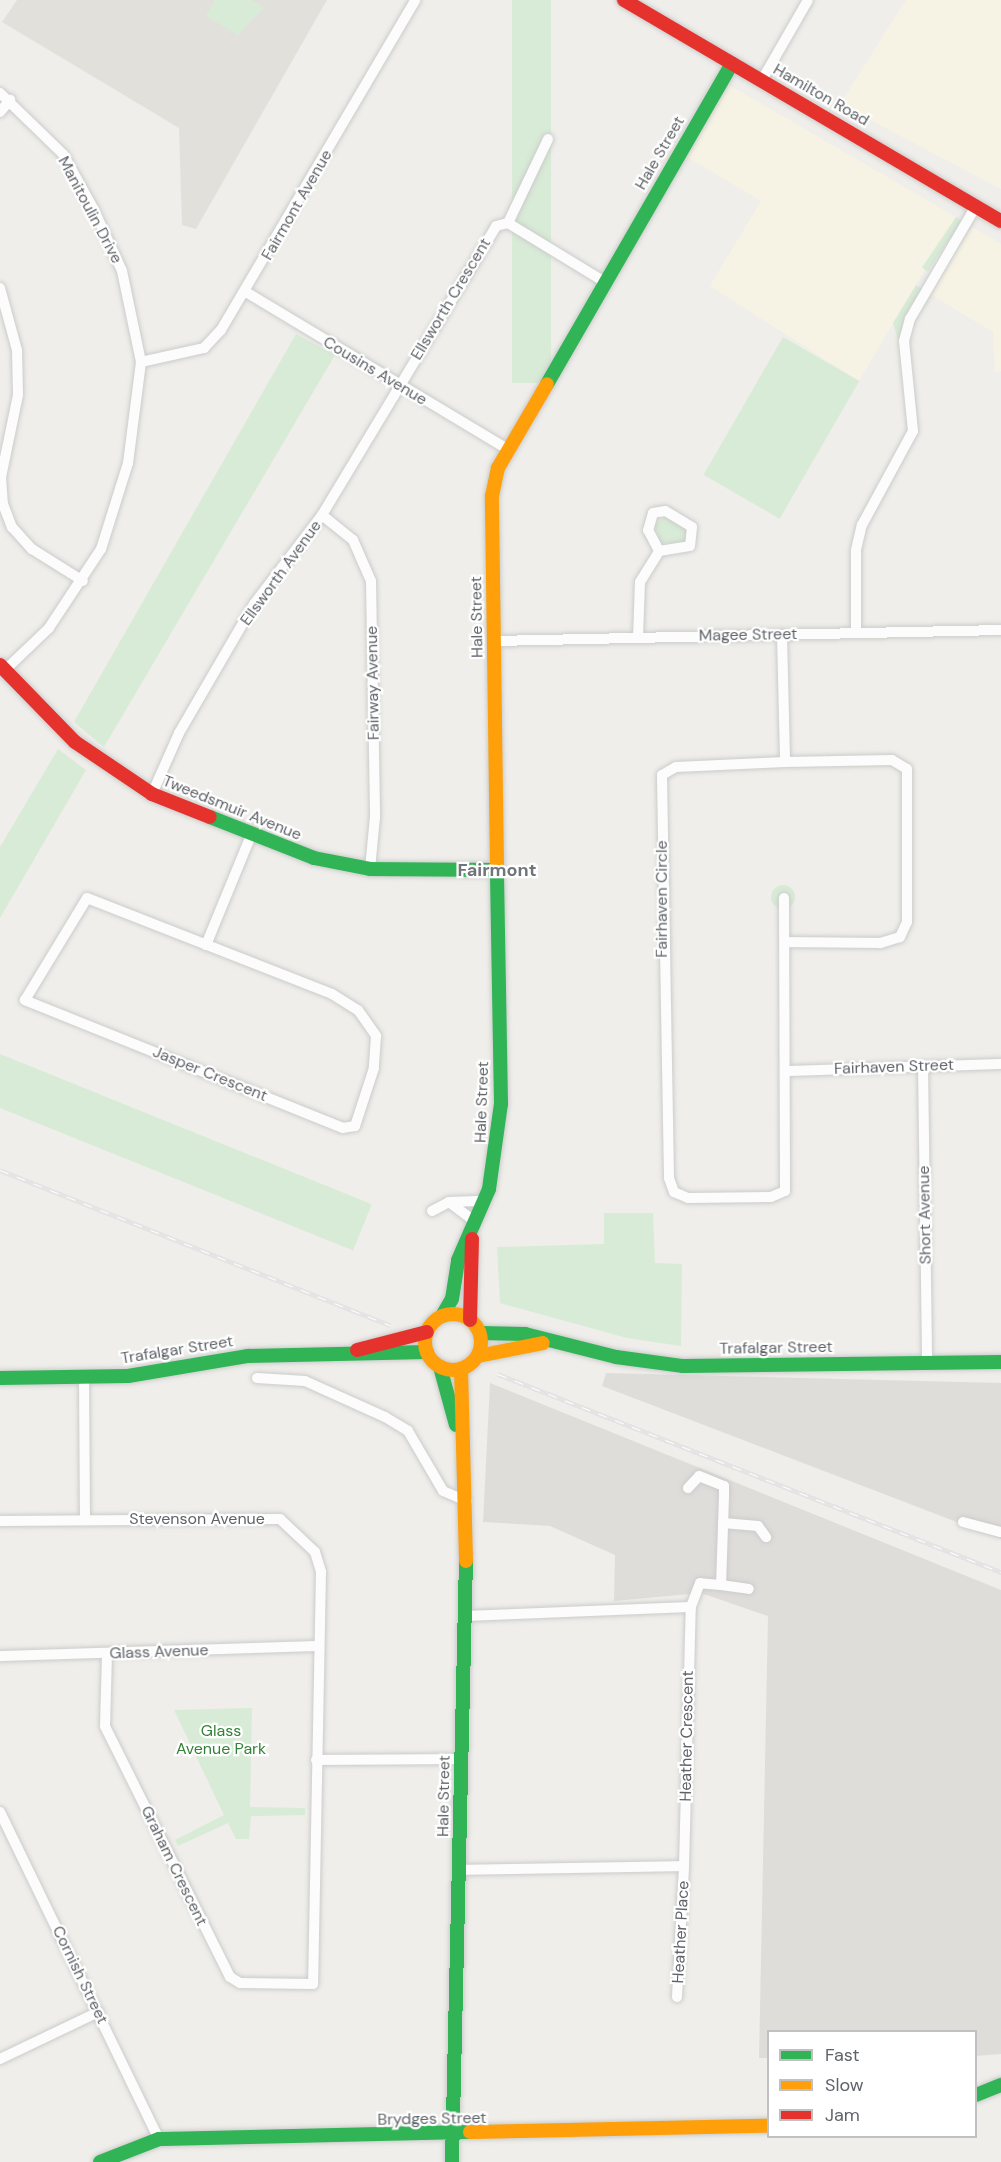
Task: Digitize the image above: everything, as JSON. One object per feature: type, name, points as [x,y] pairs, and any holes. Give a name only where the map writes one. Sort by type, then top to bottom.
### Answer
[{"type":"street","name":"Fairmont Avenue","points":[[141,362],[204,348],[246,292],[415,0]]},
{"type":"street","name":"Hamilton Road","points":[[624,0],[995,215],[1001,221]]},
{"type":"street","points":[[762,80],[808,0]]},
{"type":"street","name":"Hale Street","points":[[442,1316],[484,1201],[497,1151],[501,1104],[492,496],[506,448],[732,63]]},
{"type":"street","name":"Manitoulin Drive","points":[[0,93],[10,100],[63,154],[93,210],[122,272],[141,362],[128,463],[101,549],[83,581],[49,628],[3,668]]},
{"type":"street","points":[[0,112],[10,100]]},
{"type":"street","points":[[548,139],[508,223],[603,281]]},
{"type":"street","points":[[856,633],[856,550],[862,525],[913,431],[904,341],[910,319],[976,206]]},
{"type":"street","name":"Ellsworth Crescent","points":[[399,387],[484,244],[496,226],[508,223]]},
{"type":"street","points":[[0,288],[17,350],[18,395],[1,477],[3,504],[12,527],[32,549],[83,581]]},
{"type":"street","name":"Cousins Avenue","points":[[246,292],[399,387],[506,448]]},
{"type":"street","name":"Ellsworth Avenue","points":[[152,794],[179,734],[255,604],[322,515],[399,387]]},
{"type":"street","points":[[638,638],[640,582],[659,551],[690,546],[692,527],[665,511],[654,513],[648,530],[659,551]]},
{"type":"street","name":"Fairway Avenue","points":[[322,515],[353,540],[371,581],[375,817],[369,869]]},
{"type":"street","name":"Magee Street","points":[[494,641],[1001,630]]},
{"type":"street","points":[[782,635],[785,762]]},
{"type":"street","name":"Tweedsmuir Avenue","points":[[3,668],[75,742],[152,794],[314,858],[369,869],[498,870]]},
{"type":"street","name":"Fairhaven Circle","points":[[892,760],[907,769],[907,922],[900,937],[880,943],[786,942],[786,1191],[771,1197],[688,1198],[674,1192],[663,974],[662,775],[676,767],[785,762],[892,760]]},
{"type":"street","points":[[207,945],[252,833]]},
{"type":"street","name":"Jasper Crescent","points":[[87,898],[207,945],[332,994],[358,1010],[376,1041],[374,1068],[355,1126],[343,1128],[26,1000],[87,898]]},
{"type":"street","points":[[784,898],[786,942]]},
{"type":"street","name":"Fairhaven Street","points":[[787,1071],[1001,1064]]},
{"type":"street","name":"Short Avenue","points":[[923,1066],[927,1363]]},
{"type":"street","points":[[432,1211],[449,1202],[484,1201]]},
{"type":"street","points":[[449,1202],[474,1227]]},
{"type":"street","name":"Hale Street","points":[[470,1320],[474,1227]]},
{"type":"street","points":[[442,1316],[470,1320],[480,1333],[478,1356],[461,1369],[440,1367],[427,1352],[427,1332],[442,1316]]},
{"type":"street","name":"Trafalgar Street","points":[[323,1356],[406,1341],[427,1332]]},
{"type":"street","name":"Trafalgar Street","points":[[480,1333],[554,1342],[683,1366],[1001,1362]]},
{"type":"street","name":"Trafalgar Street","points":[[478,1356],[497,1348],[554,1342]]},
{"type":"street","name":"Trafalgar Street","points":[[0,1378],[128,1376],[248,1356],[427,1352]]},
{"type":"street","name":"Hale Street","points":[[440,1367],[459,1432],[468,1501],[452,2162]]},
{"type":"street","name":"Hale Street","points":[[459,1432],[461,1369]]},
{"type":"street","points":[[84,1376],[85,1520]]},
{"type":"street","points":[[257,1378],[305,1381],[385,1417],[408,1431],[443,1491],[468,1501]]},
{"type":"street","points":[[688,1488],[699,1476],[724,1486],[721,1584]]},
{"type":"street","name":"Stevenson Avenue","points":[[0,1521],[280,1519],[315,1552],[321,1572],[314,1966]]},
{"type":"street","points":[[723,1522],[758,1526],[766,1537]]},
{"type":"street","points":[[963,1522],[1001,1532]]},
{"type":"street","points":[[464,1616],[691,1607],[700,1583],[748,1589]]},
{"type":"street","name":"Heather Crescent","points":[[684,1866],[691,1607]]},
{"type":"street","name":"Glass Avenue","points":[[0,1656],[319,1646]]},
{"type":"street","name":"Graham Crescent","points":[[106,1654],[105,1726],[230,1977],[240,1983],[313,1984],[314,1966]]},
{"type":"street","points":[[316,1760],[461,1759]]},
{"type":"street","name":"Cornish Street","points":[[0,1812],[159,2139]]},
{"type":"street","points":[[458,1870],[684,1866]]},
{"type":"street","name":"Heather Place","points":[[677,1997],[684,1866]]},
{"type":"street","points":[[0,2059],[98,2012]]},
{"type":"street","points":[[977,2094],[1001,2085]]},
{"type":"street","name":"Brydges Street","points":[[100,2162],[159,2139],[452,2136],[767,2126]]},
{"type":"shaded area","points":[[17,0],[327,0],[196,229],[182,225],[179,128],[2,22]]},
{"type":"shaded area","points":[[906,0],[1001,0],[1001,189],[840,104]]},
{"type":"shaded area","points":[[729,85],[956,217],[859,381],[710,286],[761,201],[684,155]]},
{"type":"shaded area","points":[[972,227],[1001,244],[1001,371],[995,372],[993,332],[930,294]]},
{"type":"shaded area","points":[[606,1373],[1001,1383],[1001,1539],[602,1386]]},
{"type":"shaded area","points":[[490,1383],[1001,1590],[1001,2054],[977,2056],[977,2030],[767,2030],[767,2058],[759,2058],[768,1616],[701,1593],[614,1601],[615,1555],[550,1526],[483,1522]]},
{"type":"green space","points":[[215,0],[251,0],[264,7],[238,35],[206,16]]},
{"type":"green space","points":[[512,0],[551,0],[551,383],[512,383]]},
{"type":"green space","points":[[956,217],[962,221],[928,271],[922,268]]},
{"type":"green space","points":[[916,285],[922,289],[898,340],[893,323]]},
{"type":"green space","points":[[296,334],[335,355],[104,747],[74,722]]},
{"type":"green space","points":[[783,337],[859,381],[780,519],[704,475]]},
{"type":"green space","points":[[666,517],[687,530],[686,542],[660,543],[654,524]]},
{"type":"green space","points":[[58,749],[86,770],[0,918],[0,847]]},
{"type":"green space","points":[[783,885],[791,889],[795,897],[791,905],[783,909],[775,905],[771,897],[775,889]]},
{"type":"green space","points":[[0,1054],[372,1204],[353,1251],[0,1108]]},
{"type":"green space","points":[[604,1213],[653,1213],[655,1263],[682,1264],[681,1346],[627,1338],[500,1303],[497,1247],[604,1244]]},
{"type":"green space","name":"Glass Avenue Park","points":[[252,1708],[250,1807],[305,1808],[305,1815],[251,1816],[249,1839],[236,1839],[228,1823],[178,1846],[175,1840],[224,1815],[174,1710]]},
{"type":"railway","points":[[0,1170],[390,1325]]},
{"type":"railway","points":[[498,1374],[1001,1572]]},
{"type":"traffic: fast","points":[[547,384],[732,63]]},
{"type":"traffic: fast","points":[[210,817],[314,858],[370,869],[498,870]]},
{"type":"traffic: fast","points":[[442,1316],[452,1299],[458,1260],[489,1189],[501,1104],[497,865]]},
{"type":"traffic: fast","points":[[480,1333],[525,1334],[616,1357],[683,1366],[1001,1362]]},
{"type":"traffic: fast","points":[[0,1378],[128,1376],[248,1356],[427,1352]]},
{"type":"traffic: fast","points":[[440,1367],[456,1425]]},
{"type":"traffic: fast","points":[[452,2162],[466,1561]]},
{"type":"traffic: fast","points":[[977,2095],[1001,2085]]},
{"type":"traffic: fast","points":[[100,2162],[159,2139],[470,2132]]},
{"type":"traffic: slow","points":[[497,865],[492,496],[498,468],[547,384]]},
{"type":"traffic: slow","points":[[453,1314],[464,1316],[473,1322],[479,1331],[481,1342],[479,1353],[473,1362],[464,1368],[453,1370],[442,1368],[433,1362],[427,1353],[425,1342],[427,1331],[433,1322],[442,1316],[453,1314]]},
{"type":"traffic: slow","points":[[478,1356],[543,1343]]},
{"type":"traffic: slow","points":[[461,1369],[466,1561]]},
{"type":"traffic: slow","points":[[470,2132],[767,2126]]},
{"type":"traffic: jam","points":[[624,0],[1001,221]]},
{"type":"traffic: jam","points":[[0,665],[75,742],[152,794],[210,817]]},
{"type":"traffic: jam","points":[[470,1320],[472,1239]]},
{"type":"traffic: jam","points":[[357,1350],[427,1332]]},
{"type":"district","name":"Fairmont","points":[[497,870]]}]
